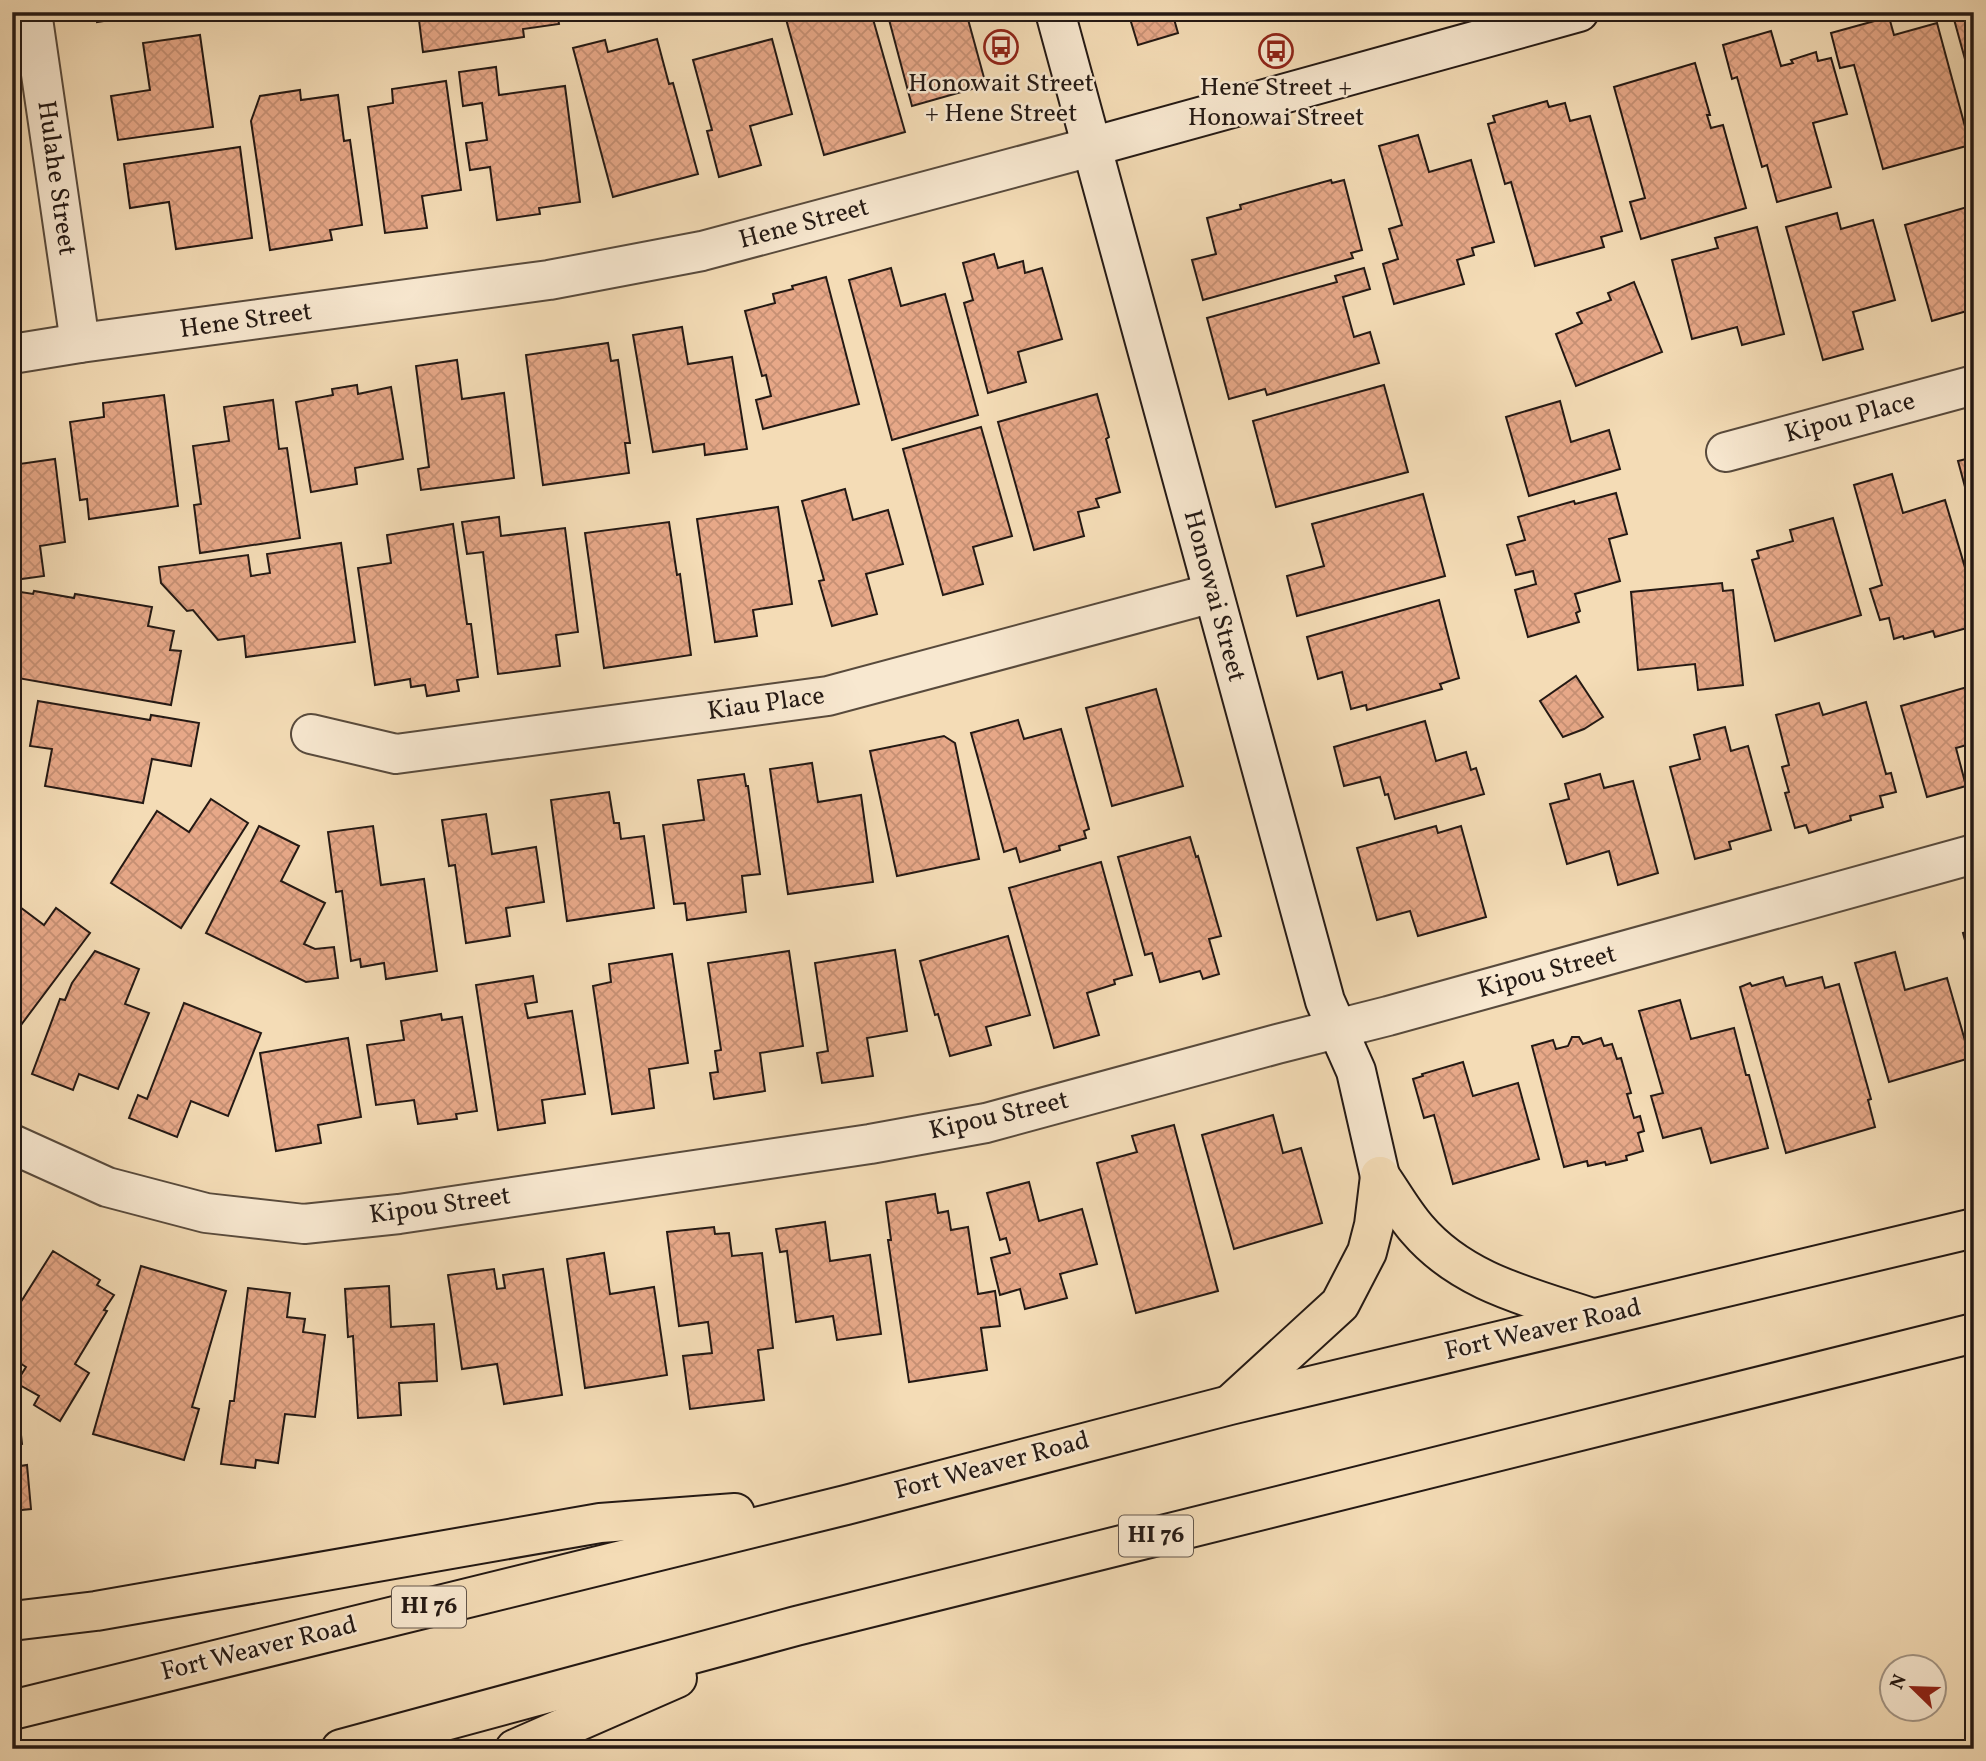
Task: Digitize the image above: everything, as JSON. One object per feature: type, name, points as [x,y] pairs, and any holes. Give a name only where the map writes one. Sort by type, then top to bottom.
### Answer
[{"type":"highway","points":[[1380,1176],[1417,1229],[1451,1262],[1491,1284],[1592,1318]]},
{"type":"highway","points":[[1230,1405],[1340,1304],[1367,1252],[1374,1225],[1380,1176]]},
{"type":"highway","name":"Fort Weaver Road","points":[[12,1710],[846,1504],[1230,1405],[1974,1228]]},
{"type":"highway","name":"HI 76","points":[[341,1749],[796,1626],[1974,1333]]},
{"type":"highway","points":[[12,1621],[96,1611],[600,1523],[846,1504]]},
{"type":"highway","points":[[515,1749],[796,1626]]},
{"type":"street","name":"Hulahe Street","points":[[32,12],[80,343]]},
{"type":"street","name":"Honowai Street","points":[[1055,12],[1325,1001],[1356,1071],[1380,1176]]},
{"type":"street","name":"Hene Street","points":[[12,354],[549,280],[702,251],[1579,12]]},
{"type":"street","name":"Kipou Place","points":[[1726,452],[1974,385]]},
{"type":"street","name":"Kiau Place","points":[[311,734],[396,754],[828,696],[1213,593]]},
{"type":"street","name":"Kipou Street","points":[[12,1144],[107,1187],[206,1213],[304,1224],[399,1214],[870,1144],[973,1125],[1974,854]]},
{"type":"building","points":[[95,12],[159,12],[97,22]]},
{"type":"building","points":[[418,12],[557,12],[559,24],[523,29],[524,37],[423,52]]},
{"type":"building","points":[[784,12],[871,12],[905,132],[824,155]]},
{"type":"building","points":[[887,12],[966,12],[986,85],[912,106]]},
{"type":"building","points":[[1128,12],[1172,12],[1178,33],[1138,45]]},
{"type":"building","points":[[1952,12],[1974,12],[1974,92]]},
{"type":"building","points":[[1889,17],[1894,35],[1937,23],[1970,145],[1883,169],[1854,65],[1840,68],[1831,33]]},
{"type":"building","points":[[1771,31],[1781,66],[1816,52],[1818,61],[1831,58],[1847,114],[1813,123],[1831,187],[1777,202],[1767,165],[1762,167],[1737,77],[1732,79],[1723,45]]},
{"type":"building","points":[[200,35],[213,127],[118,140],[111,96],[150,90],[143,43]]},
{"type":"building","points":[[657,39],[669,84],[673,83],[698,174],[613,197],[573,48],[605,40],[608,52]]},
{"type":"building","points":[[772,39],[792,114],[750,126],[761,165],[719,177],[707,131],[712,130],[693,60]]},
{"type":"building","points":[[1695,63],[1710,115],[1707,115],[1711,128],[1723,125],[1746,208],[1641,239],[1630,202],[1645,198],[1614,87]]},
{"type":"building","points":[[496,67],[499,95],[565,86],[580,202],[539,208],[540,214],[497,220],[490,167],[470,170],[466,143],[487,140],[482,103],[463,106],[459,72]]},
{"type":"building","points":[[446,81],[461,190],[422,196],[427,228],[385,233],[368,107],[393,103],[392,89]]},
{"type":"building","points":[[300,90],[301,100],[338,95],[344,141],[350,140],[362,225],[330,230],[332,240],[270,250],[251,121],[260,96]]},
{"type":"building","points":[[1547,101],[1549,107],[1565,103],[1570,121],[1590,116],[1622,231],[1601,237],[1604,247],[1535,266],[1511,182],[1505,184],[1488,124],[1495,122],[1493,116]]},
{"type":"building","points":[[1418,135],[1429,172],[1471,160],[1494,242],[1472,248],[1474,255],[1457,260],[1464,284],[1394,304],[1383,264],[1398,259],[1389,229],[1402,225],[1379,146]]},
{"type":"building","points":[[240,147],[252,238],[176,249],[169,202],[130,208],[124,164]]},
{"type":"building","points":[[1331,180],[1332,183],[1344,180],[1362,250],[1351,253],[1353,258],[1203,300],[1192,260],[1216,254],[1207,218],[1241,209],[1240,205]]},
{"type":"building","points":[[1974,205],[1974,290],[1969,292],[1974,309],[1932,321],[1905,225]]},
{"type":"building","points":[[1837,213],[1841,229],[1873,220],[1895,300],[1853,312],[1863,349],[1823,360],[1786,227]]},
{"type":"building","points":[[1757,227],[1784,334],[1742,345],[1737,327],[1692,339],[1672,260],[1718,248],[1715,238]]},
{"type":"building","points":[[994,254],[998,268],[1023,261],[1025,273],[1042,268],[1062,339],[1018,352],[1026,382],[988,393],[964,303],[973,300],[963,263]]},
{"type":"building","points":[[891,268],[901,306],[945,294],[978,415],[892,440],[849,280]]},
{"type":"building","points":[[1364,268],[1370,289],[1343,297],[1354,337],[1370,332],[1379,363],[1267,395],[1265,389],[1229,399],[1207,318],[1337,282],[1335,276]]},
{"type":"building","points":[[826,277],[859,404],[763,429],[756,400],[771,396],[766,375],[762,376],[745,311],[775,303],[773,294],[793,289],[792,286]]},
{"type":"building","points":[[1634,282],[1662,352],[1576,386],[1556,334],[1582,323],[1577,313],[1611,300],[1608,293]]},
{"type":"building","points":[[682,327],[688,364],[732,357],[747,449],[705,455],[704,444],[653,452],[633,335]]},
{"type":"building","points":[[608,343],[611,361],[618,360],[630,443],[625,443],[629,473],[543,485],[526,355]]},
{"type":"building","points":[[457,360],[462,399],[504,393],[514,478],[421,490],[418,469],[429,467],[416,366]]},
{"type":"building","points":[[357,385],[358,394],[391,387],[403,459],[355,468],[357,484],[311,492],[296,402],[333,395],[332,389]]},
{"type":"building","points":[[1384,385],[1408,472],[1276,507],[1253,421]]},
{"type":"building","points":[[1097,394],[1120,492],[1096,499],[1099,507],[1078,512],[1084,536],[1034,550],[998,422]]},
{"type":"building","points":[[164,395],[178,506],[89,519],[87,499],[80,500],[70,422],[104,417],[103,403]]},
{"type":"building","points":[[273,400],[279,449],[287,448],[300,538],[200,553],[194,505],[201,504],[193,446],[229,441],[224,407]]},
{"type":"building","points":[[1560,401],[1571,442],[1609,430],[1620,469],[1529,496],[1506,417]]},
{"type":"building","points":[[981,427],[1012,536],[973,547],[983,584],[943,595],[903,449]]},
{"type":"building","points":[[1974,457],[1974,496],[1968,498],[1958,461]]},
{"type":"building","points":[[55,459],[65,542],[40,546],[44,576],[14,580],[12,465]]},
{"type":"building","points":[[1892,474],[1903,513],[1945,500],[1974,598],[1974,626],[1935,637],[1933,631],[1894,639],[1889,618],[1880,620],[1870,589],[1882,585],[1854,485]]},
{"type":"building","points":[[845,489],[853,520],[888,510],[903,564],[866,574],[877,614],[832,626],[819,581],[824,580],[802,501]]},
{"type":"building","points":[[1616,493],[1627,534],[1609,539],[1620,581],[1575,594],[1580,611],[1576,613],[1579,622],[1528,637],[1515,590],[1536,584],[1533,571],[1516,575],[1507,545],[1525,540],[1518,517],[1574,501],[1575,504]]},
{"type":"building","points":[[1423,494],[1445,576],[1297,616],[1287,576],[1324,566],[1312,524]]},
{"type":"building","points":[[778,507],[792,604],[753,610],[757,636],[715,642],[697,519]]},
{"type":"building","points":[[499,517],[501,536],[565,528],[578,632],[556,635],[560,666],[498,674],[483,552],[467,554],[462,522]]},
{"type":"building","points":[[1833,518],[1861,615],[1775,641],[1752,560],[1759,558],[1757,551],[1793,541],[1790,530]]},
{"type":"building","points":[[669,522],[677,575],[680,574],[691,655],[604,668],[585,533]]},
{"type":"building","points":[[453,524],[467,624],[471,624],[478,677],[457,680],[459,691],[427,696],[425,685],[411,687],[410,679],[375,685],[358,568],[391,563],[387,535]]},
{"type":"building","points":[[341,543],[355,642],[246,657],[244,636],[218,640],[193,610],[187,611],[161,583],[159,567],[248,555],[251,576],[270,573],[267,554]]},
{"type":"building","points":[[1722,583],[1723,591],[1733,590],[1743,685],[1698,690],[1695,664],[1638,670],[1631,592]]},
{"type":"building","points":[[14,591],[33,594],[34,591],[74,598],[75,594],[152,607],[148,626],[174,631],[170,650],[181,651],[171,705],[12,677]]},
{"type":"building","points":[[1439,600],[1459,678],[1440,684],[1442,689],[1367,710],[1366,705],[1351,709],[1342,672],[1318,679],[1307,637]]},
{"type":"building","points":[[1576,676],[1603,717],[1584,729],[1563,737],[1540,701]]},
{"type":"building","points":[[1974,685],[1974,743],[1956,748],[1966,786],[1927,797],[1901,706]]},
{"type":"building","points":[[1156,689],[1183,786],[1112,806],[1086,708]]},
{"type":"building","points":[[38,701],[150,720],[151,715],[199,723],[191,766],[152,759],[143,803],[45,786],[52,749],[30,746]]},
{"type":"building","points":[[1866,702],[1886,774],[1891,773],[1896,792],[1880,796],[1883,807],[1850,816],[1851,820],[1809,833],[1806,825],[1795,828],[1785,793],[1789,792],[1782,767],[1789,765],[1776,715],[1819,703],[1823,715]]},
{"type":"building","points":[[1018,720],[1024,739],[1061,729],[1089,829],[1084,831],[1086,838],[1059,846],[1060,850],[1020,862],[1016,848],[1004,852],[971,733]]},
{"type":"building","points":[[1425,721],[1436,761],[1466,752],[1471,770],[1476,768],[1484,794],[1395,819],[1380,777],[1344,786],[1334,747]]},
{"type":"building","points":[[1725,727],[1731,751],[1748,746],[1771,830],[1729,842],[1731,849],[1695,859],[1670,767],[1700,759],[1694,735]]},
{"type":"building","points":[[944,736],[955,743],[979,859],[897,876],[870,751]]},
{"type":"building","points":[[812,763],[818,802],[861,795],[873,882],[788,894],[770,769]]},
{"type":"building","points":[[744,774],[760,874],[742,876],[746,912],[687,920],[685,903],[674,904],[663,825],[704,820],[698,780]]},
{"type":"building","points":[[1600,774],[1604,788],[1633,781],[1658,873],[1618,885],[1609,851],[1567,864],[1550,804],[1569,799],[1565,784]]},
{"type":"building","points":[[609,792],[614,823],[619,823],[621,839],[644,836],[654,908],[567,921],[551,800]]},
{"type":"building","points":[[211,799],[248,823],[181,928],[111,883],[157,811],[189,832]]},
{"type":"building","points":[[486,814],[492,854],[536,847],[544,902],[506,908],[510,936],[466,943],[455,865],[449,866],[442,820]]},
{"type":"building","points":[[259,826],[299,846],[281,881],[325,903],[304,944],[315,949],[334,947],[338,978],[306,982],[206,933]]},
{"type":"building","points":[[373,826],[381,885],[424,879],[437,971],[386,979],[384,963],[361,967],[360,959],[351,961],[342,891],[336,892],[328,832]]},
{"type":"building","points":[[1436,826],[1438,833],[1461,826],[1486,917],[1418,936],[1410,911],[1377,920],[1357,848]]},
{"type":"building","points":[[1190,837],[1221,936],[1209,939],[1219,974],[1203,979],[1200,971],[1160,982],[1152,953],[1145,955],[1118,857]]},
{"type":"building","points":[[1101,862],[1132,975],[1087,993],[1099,1035],[1054,1048],[1009,888]]},
{"type":"building","points":[[12,901],[44,925],[56,908],[90,933],[12,1037]]},
{"type":"building","points":[[1974,930],[1974,974],[1963,933]]},
{"type":"building","points":[[1008,936],[1030,1015],[986,1027],[991,1045],[950,1056],[920,961]]},
{"type":"building","points":[[895,950],[907,1031],[867,1038],[873,1076],[822,1083],[817,1053],[828,1051],[815,963]]},
{"type":"building","points":[[95,951],[139,969],[125,1004],[149,1013],[118,1089],[79,1074],[73,1090],[32,1074],[60,999],[65,1000],[72,983]]},
{"type":"building","points":[[789,951],[803,1046],[760,1053],[765,1091],[714,1099],[710,1073],[718,1072],[715,1051],[721,1050],[708,963]]},
{"type":"building","points":[[1895,952],[1905,990],[1947,978],[1970,1058],[1889,1082],[1855,963]]},
{"type":"building","points":[[672,954],[688,1063],[649,1069],[654,1108],[612,1114],[593,986],[611,982],[609,964]]},
{"type":"building","points":[[533,976],[537,1002],[525,1004],[528,1018],[572,1011],[585,1094],[542,1100],[545,1123],[498,1130],[476,985]]},
{"type":"building","points":[[1783,977],[1786,986],[1822,977],[1825,988],[1839,984],[1871,1099],[1868,1100],[1875,1127],[1786,1153],[1740,987]]},
{"type":"building","points":[[1680,1000],[1691,1039],[1734,1028],[1768,1148],[1711,1163],[1701,1128],[1663,1138],[1651,1096],[1663,1093],[1639,1011]]},
{"type":"building","points":[[184,1003],[261,1033],[228,1116],[191,1101],[177,1137],[129,1118],[138,1095],[147,1099]]},
{"type":"building","points":[[441,1014],[442,1020],[462,1017],[477,1111],[456,1114],[457,1119],[418,1124],[414,1100],[376,1105],[367,1045],[404,1040],[401,1021]]},
{"type":"building","points":[[1572,1037],[1579,1037],[1583,1044],[1601,1038],[1604,1046],[1612,1044],[1617,1059],[1621,1058],[1631,1093],[1627,1094],[1634,1118],[1640,1116],[1644,1131],[1638,1133],[1643,1151],[1626,1156],[1627,1160],[1588,1166],[1587,1161],[1564,1167],[1532,1046],[1553,1040],[1556,1049],[1568,1046]]},
{"type":"building","points":[[348,1038],[361,1117],[318,1125],[321,1143],[276,1151],[260,1053]]},
{"type":"building","points":[[1463,1062],[1473,1096],[1518,1083],[1539,1159],[1453,1184],[1434,1115],[1424,1118],[1413,1079]]},
{"type":"building","points":[[1273,1115],[1283,1153],[1301,1148],[1322,1223],[1234,1249],[1202,1135]]},
{"type":"building","points":[[1174,1125],[1218,1291],[1136,1313],[1097,1163],[1137,1152],[1132,1136]]},
{"type":"building","points":[[1029,1182],[1039,1221],[1082,1209],[1097,1264],[1060,1274],[1067,1298],[1025,1309],[1020,1289],[1000,1295],[991,1258],[1010,1253],[1006,1238],[1000,1240],[987,1193]]},
{"type":"building","points":[[935,1194],[938,1213],[948,1211],[951,1230],[968,1227],[978,1294],[995,1291],[1000,1326],[981,1328],[987,1370],[909,1382],[888,1240],[891,1240],[886,1202]]},
{"type":"building","points":[[825,1222],[830,1261],[870,1255],[881,1334],[837,1340],[833,1316],[796,1322],[787,1251],[780,1252],[776,1229]]},
{"type":"building","points":[[714,1227],[715,1234],[729,1233],[732,1256],[762,1253],[773,1348],[758,1350],[764,1400],[690,1409],[683,1356],[712,1353],[708,1322],[679,1326],[667,1232]]},
{"type":"building","points":[[53,1251],[100,1280],[97,1285],[114,1295],[75,1364],[89,1373],[60,1421],[34,1405],[39,1396],[16,1383],[26,1367],[12,1358],[12,1316]]},
{"type":"building","points":[[604,1253],[610,1294],[654,1287],[667,1375],[585,1388],[567,1259]]},
{"type":"building","points":[[141,1266],[226,1291],[192,1407],[199,1409],[184,1460],[93,1434]]},
{"type":"building","points":[[494,1269],[497,1289],[505,1288],[503,1275],[543,1269],[562,1395],[504,1404],[497,1364],[462,1369],[448,1275]]},
{"type":"building","points":[[389,1286],[391,1327],[434,1324],[437,1381],[399,1383],[401,1415],[358,1418],[353,1336],[348,1337],[345,1289]]},
{"type":"building","points":[[248,1288],[290,1293],[287,1317],[305,1319],[303,1332],[325,1335],[315,1417],[285,1414],[278,1463],[256,1460],[255,1468],[221,1464],[230,1401],[234,1401]]},
{"type":"building","points":[[16,1390],[22,1444],[17,1445],[20,1466],[27,1465],[31,1509],[12,1511],[12,1391]]},
{"type":"place","name":"Honowait Street + Hene Street","points":[[1001,47]]},
{"type":"place","name":"Hene Street + Honowai Street","points":[[1276,51]]}]
